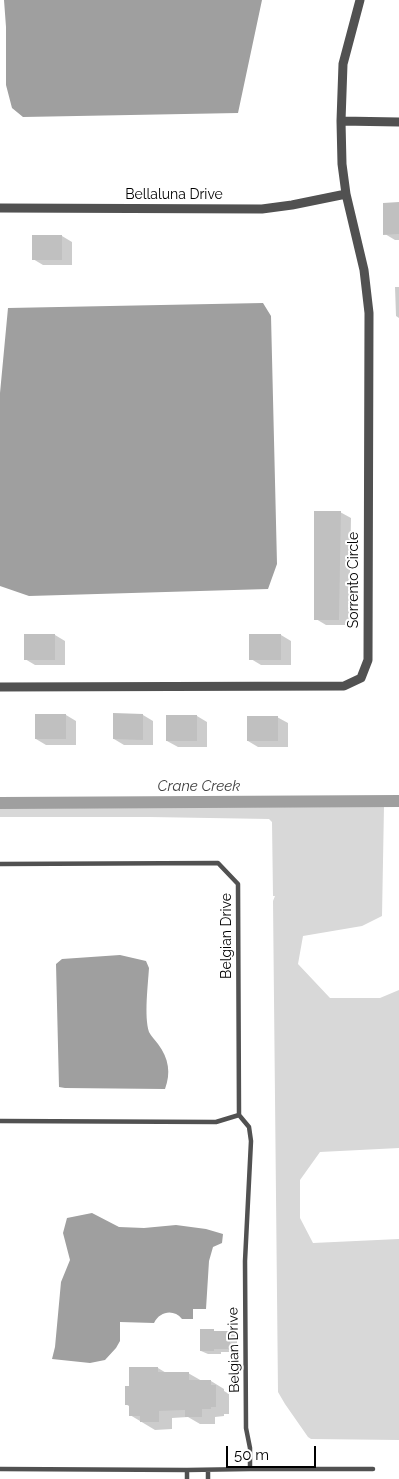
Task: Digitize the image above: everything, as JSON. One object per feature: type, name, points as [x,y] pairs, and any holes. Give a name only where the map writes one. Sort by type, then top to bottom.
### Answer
[{"type":"street","name":"Sorrento Circle","points":[[0,687],[344,686],[361,678],[368,660],[369,313],[364,270],[346,194],[342,164],[341,121],[343,64],[360,0]]},
{"type":"street","points":[[341,121],[399,122]]},
{"type":"street","name":"Bellaluna Drive","points":[[0,208],[262,208],[292,205],[346,194]]},
{"type":"lane","name":"Belgian Drive","points":[[0,864],[218,863],[238,884],[239,1115],[250,1128],[251,1141],[244,1262],[246,1428],[250,1448],[250,1469]]},
{"type":"lane","points":[[0,1121],[216,1122],[239,1115]]},
{"type":"lane","points":[[0,1469],[373,1469]]},
{"type":"lane","points":[[187,1470],[187,1479]]},
{"type":"lane","points":[[208,1470],[208,1479]]},
{"type":"shaded area","points":[[4,0],[262,0],[238,113],[23,117],[12,108],[6,85]]},
{"type":"shaded area","points":[[263,303],[271,316],[277,564],[268,589],[29,596],[0,586],[0,393],[8,308]]},
{"type":"shaded area","points":[[0,803],[384,806],[382,916],[362,926],[303,936],[298,964],[330,998],[380,998],[399,990],[399,1148],[320,1152],[300,1180],[300,1218],[313,1243],[399,1239],[399,1440],[311,1439],[278,1392],[273,901],[275,896],[273,896],[272,822],[269,819],[0,817]]},
{"type":"shaded area","points":[[120,955],[146,961],[149,968],[147,1018],[149,1032],[162,1050],[167,1061],[168,1077],[165,1089],[59,1087],[56,964],[62,959]]},
{"type":"shaded area","points":[[92,1213],[119,1227],[144,1228],[176,1225],[206,1229],[223,1234],[222,1243],[213,1247],[209,1261],[206,1309],[193,1309],[193,1319],[182,1319],[175,1314],[167,1313],[160,1316],[154,1323],[120,1322],[120,1341],[105,1360],[90,1363],[52,1359],[55,1347],[61,1282],[70,1260],[63,1233],[67,1218]]},
{"type":"building","points":[[399,202],[399,234],[383,235],[383,203]]},
{"type":"building","points":[[32,235],[62,235],[62,260],[32,260]]},
{"type":"building","points":[[314,511],[341,511],[339,620],[314,620]]},
{"type":"building","points":[[24,634],[55,634],[55,660],[24,660]]},
{"type":"building","points":[[249,634],[281,634],[281,660],[249,660]]},
{"type":"building","points":[[113,713],[143,714],[143,740],[113,739]]},
{"type":"building","points":[[35,714],[66,714],[66,739],[35,739]]},
{"type":"building","points":[[166,715],[197,715],[197,741],[166,741]]},
{"type":"building","points":[[247,716],[278,716],[278,741],[247,741]]},
{"type":"building","points":[[200,1329],[230,1331],[230,1349],[200,1351]]},
{"type":"building","points":[[129,1367],[158,1367],[158,1372],[189,1372],[189,1380],[211,1380],[211,1385],[216,1385],[216,1407],[202,1409],[202,1417],[185,1417],[185,1410],[159,1411],[159,1422],[140,1422],[140,1416],[129,1416],[129,1405],[125,1405],[125,1386],[129,1386]]},
{"type":"waterway","name":"Crane Creek","points":[[0,803],[399,801]]}]
